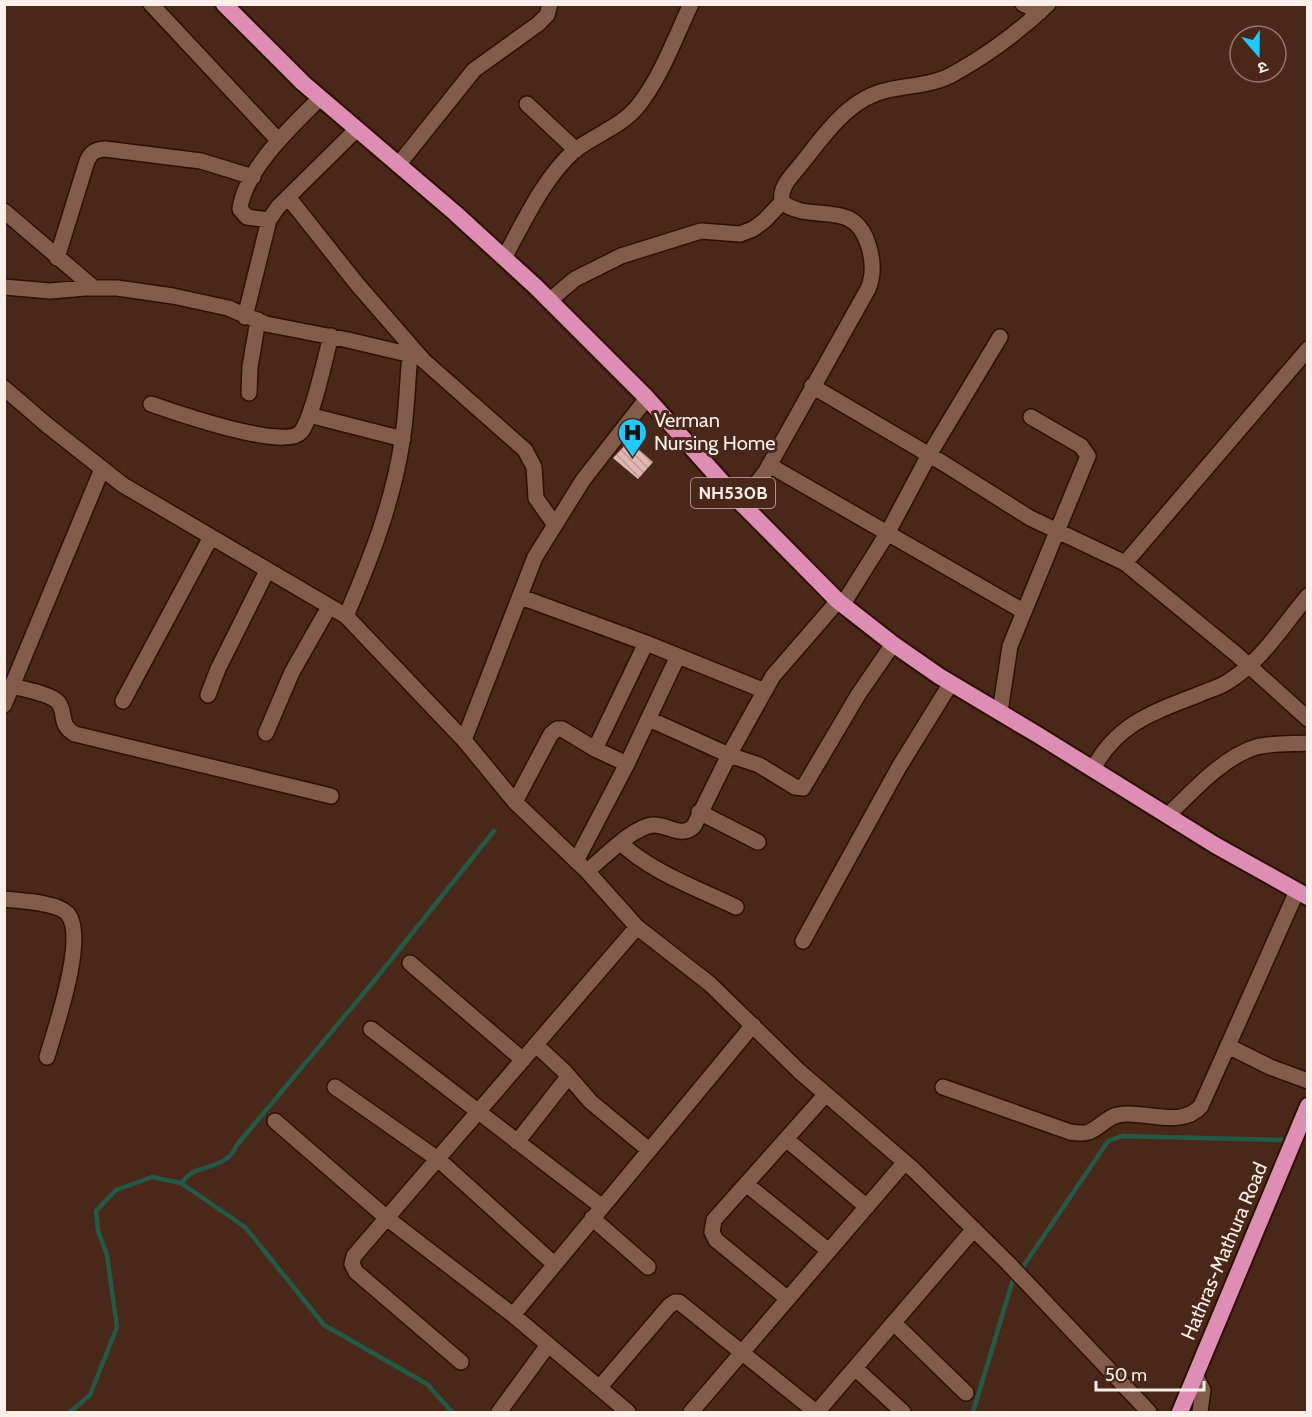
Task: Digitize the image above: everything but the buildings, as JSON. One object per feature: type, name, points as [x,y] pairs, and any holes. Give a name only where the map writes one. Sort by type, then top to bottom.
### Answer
[{"type":"highway","name":"NH530B","points":[[225,4],[320,98],[504,258],[549,301],[647,398],[741,502],[841,602],[893,644],[951,683],[1215,845],[1302,894]]},
{"type":"highway","name":"Hathras-Mathura Road","points":[[1181,1411],[1308,1106]]},
{"type":"street","points":[[151,4],[278,140]]},
{"type":"street","points":[[398,165],[474,70],[538,24],[547,15],[550,4]]},
{"type":"street","points":[[504,258],[552,177],[576,150],[624,120],[637,107],[653,84],[691,4]]},
{"type":"street","points":[[1023,4],[1044,8]]},
{"type":"street","points":[[549,301],[575,279],[621,256],[701,231],[740,234],[753,228],[764,221],[782,202],[783,188],[847,110],[884,90],[933,82],[953,75],[1009,38],[1044,8]]},
{"type":"street","points":[[269,220],[247,218],[240,209],[241,202],[253,177],[278,140],[320,98]]},
{"type":"street","points":[[527,104],[576,150]]},
{"type":"street","points":[[249,393],[252,318],[269,220],[288,197],[356,130]]},
{"type":"street","points":[[57,258],[87,161],[90,154],[96,150],[105,149],[201,161],[253,177]]},
{"type":"street","points":[[288,197],[415,356],[525,450],[534,467],[536,498],[555,525]]},
{"type":"street","points":[[741,502],[754,488],[769,465],[872,280],[870,250],[865,234],[850,218],[803,210],[782,202]]},
{"type":"street","points":[[4,211],[94,288]]},
{"type":"street","points":[[4,287],[50,291],[117,288],[173,296],[228,308],[266,324],[331,336],[415,356]]},
{"type":"street","points":[[151,404],[215,426],[292,437],[300,433],[309,415],[331,336]]},
{"type":"street","points":[[582,866],[621,843],[637,830],[654,825],[676,831],[689,831],[694,826],[729,755],[773,676],[841,602],[887,534],[929,455],[1000,337]]},
{"type":"street","points":[[1125,563],[1308,349]]},
{"type":"street","points":[[346,616],[372,554],[391,495],[403,440],[415,356]]},
{"type":"street","points":[[812,386],[1030,518],[1125,563],[1250,667],[1308,719]]},
{"type":"street","points":[[4,388],[123,484],[346,616],[464,740],[515,802],[582,866],[637,927],[710,984],[799,1071],[905,1162],[1009,1264],[1149,1413]]},
{"type":"street","points":[[464,740],[536,557],[583,480],[647,398]]},
{"type":"street","points":[[309,415],[403,440]]},
{"type":"street","points":[[1000,712],[1010,646],[1088,456],[1081,446],[1031,417]]},
{"type":"street","points":[[769,465],[1023,611]]},
{"type":"street","points":[[4,705],[9,688],[102,469]]},
{"type":"street","points":[[123,701],[211,537]]},
{"type":"street","points":[[208,695],[267,571]]},
{"type":"street","points":[[1094,769],[1111,740],[1126,728],[1160,710],[1227,683],[1250,667],[1308,596]]},
{"type":"street","points":[[520,597],[646,643],[765,691]]},
{"type":"street","points":[[267,733],[292,672],[329,607]]},
{"type":"street","points":[[595,748],[646,643]]},
{"type":"street","points":[[649,719],[729,755],[759,765],[795,787],[803,788],[852,705],[893,644]]},
{"type":"street","points":[[582,866],[678,656]]},
{"type":"street","points":[[803,941],[899,767],[951,683]]},
{"type":"street","points":[[9,688],[51,697],[58,703],[66,727],[75,734],[331,796]]},
{"type":"street","points":[[515,802],[554,731],[562,729],[627,764]]},
{"type":"street","points":[[1168,815],[1198,786],[1242,754],[1257,747],[1308,743]]},
{"type":"street","points":[[699,812],[758,842]]},
{"type":"street","points":[[621,843],[633,855],[649,865],[736,907]]},
{"type":"street","points":[[943,1087],[1061,1130],[1081,1133],[1089,1132],[1115,1115],[1124,1113],[1177,1118],[1196,1112],[1201,1106],[1302,894]]},
{"type":"street","points":[[4,899],[54,906],[68,913],[73,924],[76,938],[74,957],[47,1057]]},
{"type":"street","points":[[461,1362],[354,1269],[352,1264],[354,1257],[637,927]]},
{"type":"street","points":[[410,963],[523,1060]]},
{"type":"street","points":[[513,1315],[753,1025]]},
{"type":"street","points":[[371,1029],[517,1142],[597,1212],[648,1267]]},
{"type":"street","points":[[536,1045],[591,1102],[649,1150]]},
{"type":"street","points":[[1228,1046],[1270,1067],[1308,1081]]},
{"type":"street","points":[[517,1142],[568,1077]]},
{"type":"street","points":[[335,1087],[439,1160],[554,1264]]},
{"type":"street","points":[[788,1299],[716,1240],[712,1232],[714,1220],[826,1094]]},
{"type":"street","points":[[275,1121],[388,1218],[513,1315],[628,1413]]},
{"type":"street","points":[[786,1139],[867,1207]]},
{"type":"street","points":[[691,1413],[905,1162]]},
{"type":"street","points":[[746,1184],[829,1251]]},
{"type":"street","points":[[599,1388],[669,1306],[675,1302],[683,1304],[816,1413],[974,1229]]},
{"type":"street","points":[[894,1323],[966,1393]]},
{"type":"street","points":[[506,1410],[548,1345]]},
{"type":"street","points":[[855,1368],[903,1413]]},
{"type":"street","points":[[1195,1375],[1203,1390],[1200,1413]]},
{"type":"waterway","points":[[181,1183],[192,1173],[228,1158],[494,831]]},
{"type":"waterway","points":[[973,1412],[1012,1283],[1108,1141],[1122,1136],[1282,1140]]},
{"type":"waterway","points":[[70,1412],[90,1395],[117,1327],[107,1255],[98,1231],[96,1211],[116,1190],[152,1177],[181,1183],[245,1227],[324,1325],[427,1384],[452,1412]]},
{"type":"place","name":"Verman Nursing Home","points":[[633,458]]}]
